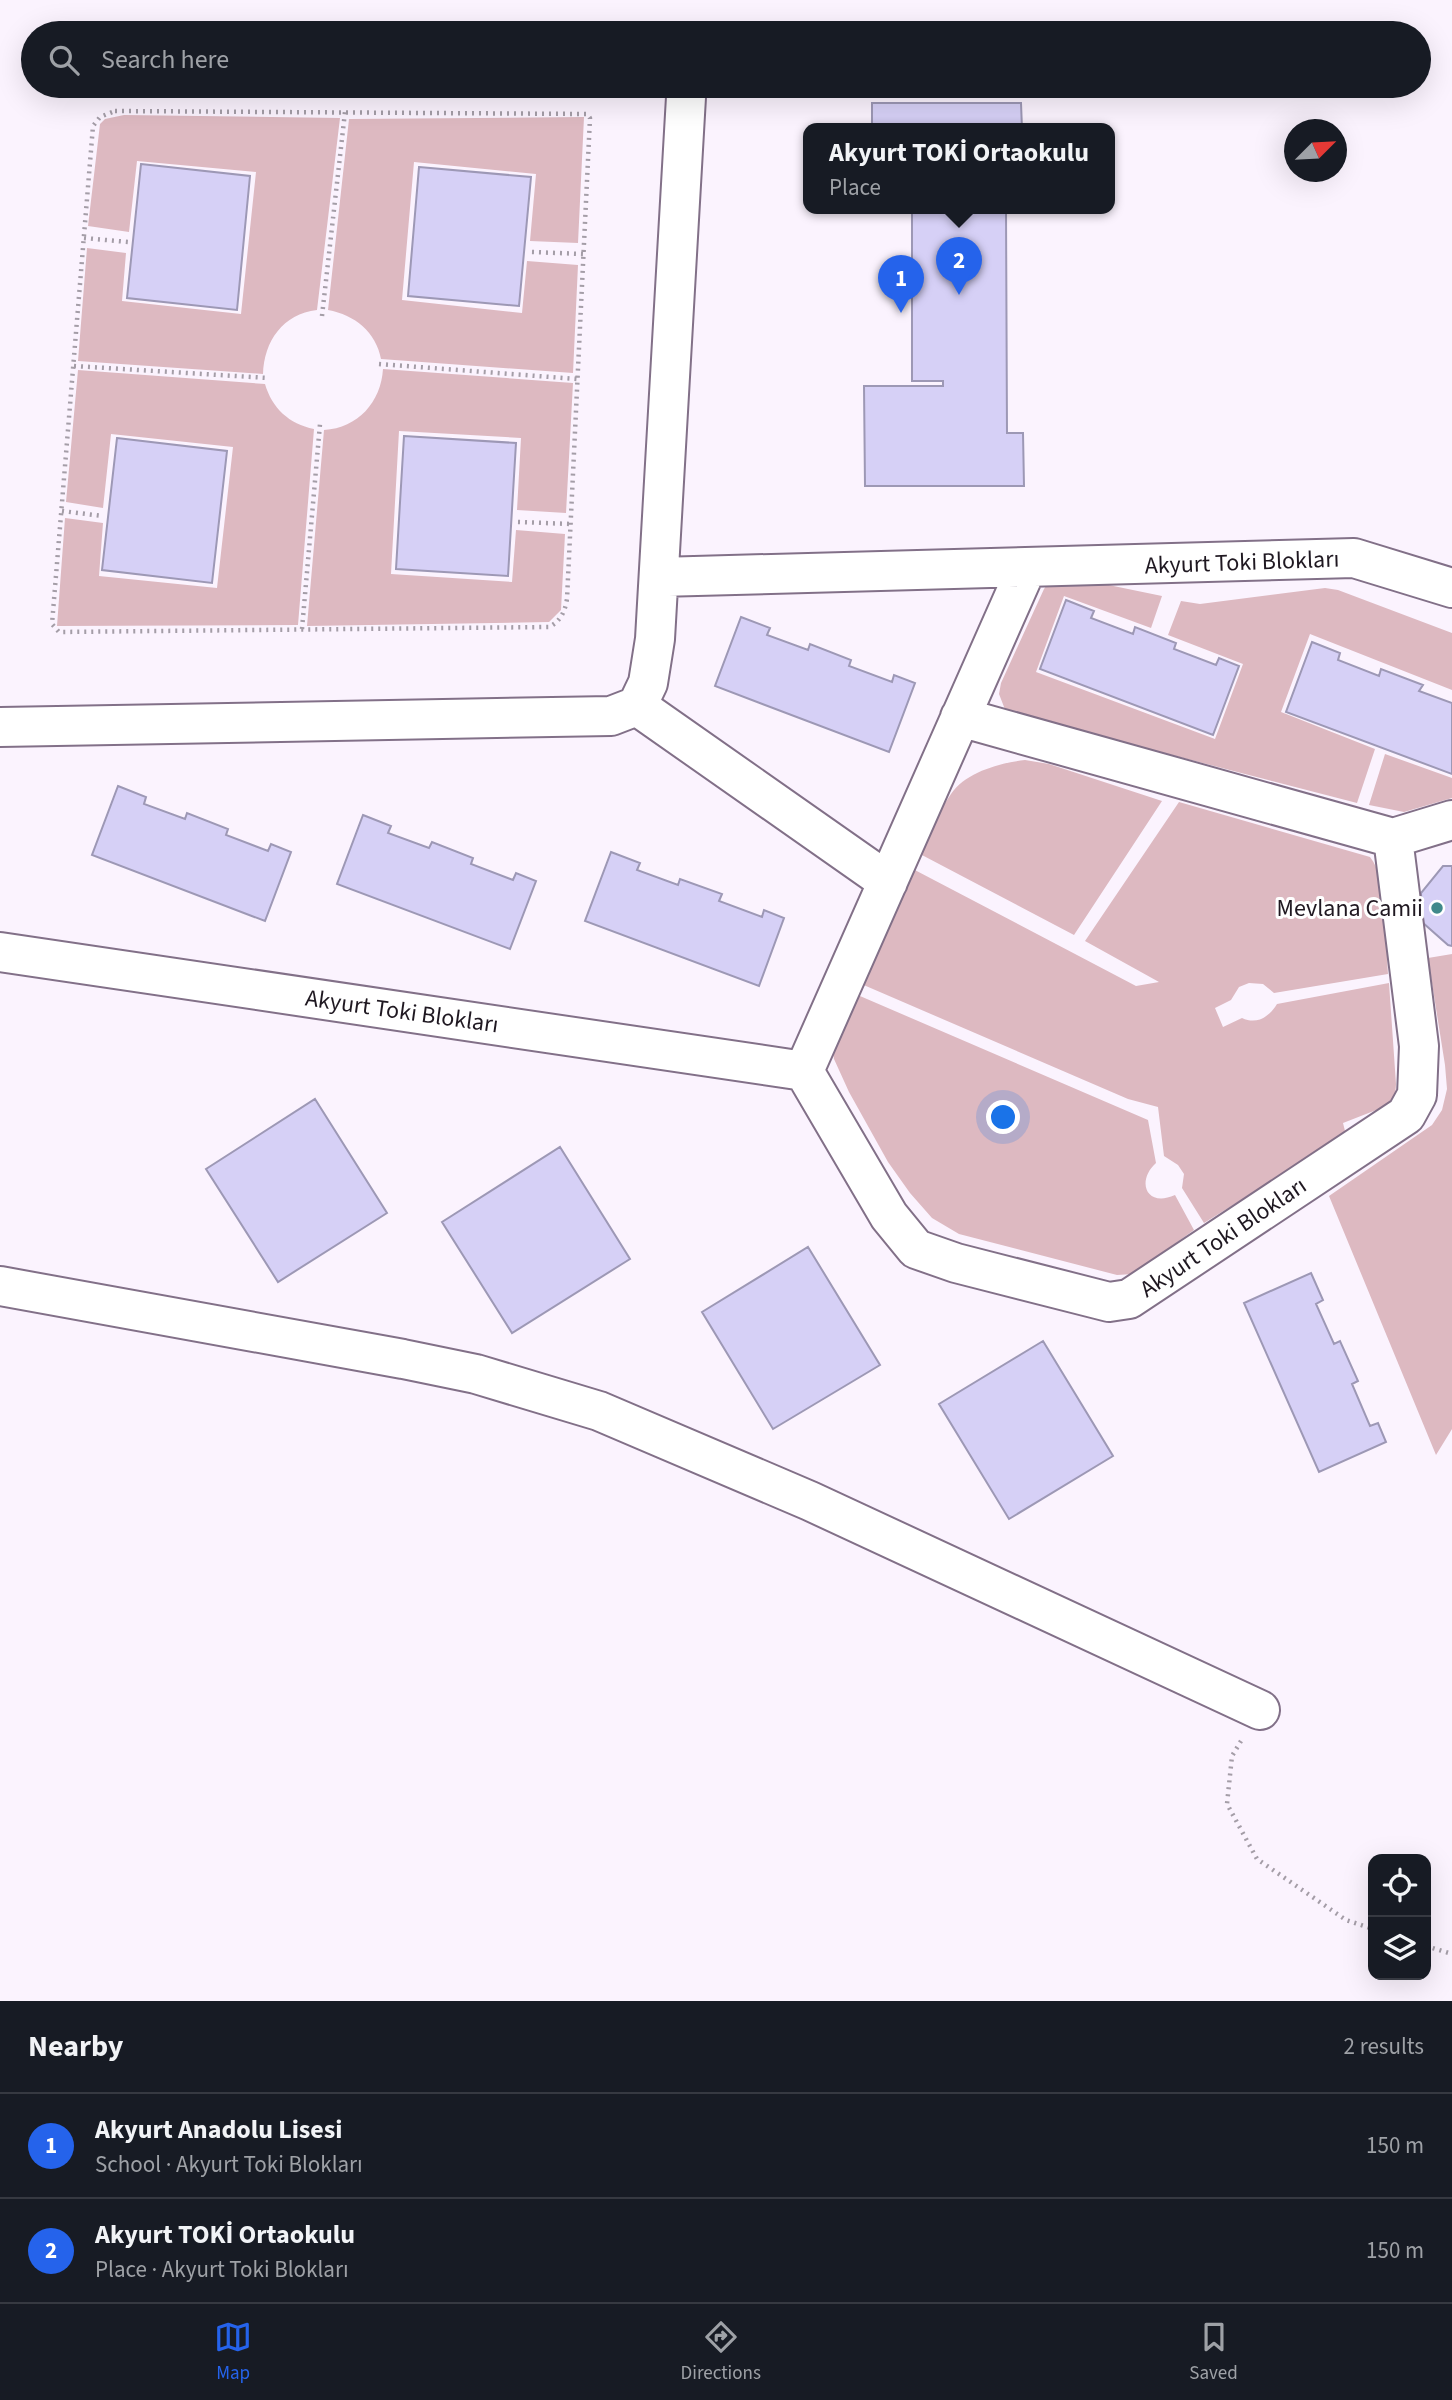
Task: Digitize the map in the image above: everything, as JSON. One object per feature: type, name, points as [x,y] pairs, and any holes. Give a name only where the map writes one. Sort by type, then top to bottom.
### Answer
[{"type":"street","points":[[0,727],[611,716],[636,706],[648,683],[655,639],[686,98]]},
{"type":"street","name":"Akyurt Toki Blokları","points":[[659,578],[1354,558],[1452,588]]},
{"type":"street","points":[[804,1071],[1027,567]]},
{"type":"street","points":[[636,706],[888,882]]},
{"type":"street","points":[[960,718],[1393,838],[1452,820]]},
{"type":"street","name":"Akyurt Toki Blokları","points":[[0,952],[804,1071],[889,1216],[916,1249],[956,1263],[1109,1302],[1129,1299],[1406,1115],[1417,1095],[1419,1046],[1393,838]]},
{"type":"street","points":[[0,1286],[476,1374],[599,1411],[810,1501],[1260,1710]]},
{"type":"path","points":[[115,111],[345,112],[587,114],[590,118],[566,610],[556,624],[549,627],[59,632],[52,624],[93,127],[100,117],[115,111]]},
{"type":"path","points":[[322,316],[345,112]]},
{"type":"path","points":[[84,238],[128,242]]},
{"type":"path","points":[[532,252],[583,254]]},
{"type":"path","points":[[379,365],[578,379]]},
{"type":"path","points":[[74,366],[268,378]]},
{"type":"path","points":[[302,630],[320,424]]},
{"type":"path","points":[[62,511],[102,516]]},
{"type":"path","points":[[518,523],[570,524]]},
{"type":"path","points":[[1260,1710],[1232,1756],[1227,1804],[1257,1859],[1346,1920],[1368,1927]]},
{"type":"path","points":[[1431,1948],[1452,1954]]},
{"type":"shaded area","points":[[124,115],[340,118],[317,310],[294,317],[278,331],[267,351],[263,374],[78,361],[87,248],[126,253],[122,301],[241,314],[256,172],[137,161],[129,232],[88,226],[100,124],[105,119]]},
{"type":"shaded area","points":[[584,117],[578,243],[530,241],[536,174],[414,162],[402,300],[522,313],[527,261],[578,265],[573,373],[381,359],[374,341],[363,326],[347,316],[328,310],[349,119]]},
{"type":"shaded area","points":[[383,369],[573,383],[566,513],[517,510],[521,438],[399,431],[391,574],[512,582],[516,530],[565,534],[561,610],[549,622],[307,626],[324,430],[347,424],[366,411],[378,392]]},
{"type":"shaded area","points":[[78,370],[265,384],[272,400],[283,414],[305,427],[314,429],[298,625],[57,626],[65,518],[103,523],[99,576],[217,588],[233,447],[111,434],[103,508],[66,502]]},
{"type":"shaded area","points":[[1049,582],[1094,582],[1162,596],[1151,628],[1064,596],[1036,672],[1215,739],[1243,664],[1168,635],[1181,601],[1200,604],[1325,588],[1338,590],[1452,633],[1452,690],[1310,634],[1281,712],[1375,749],[1357,803],[1006,712],[999,694],[1001,683]]},
{"type":"shaded area","points":[[1385,754],[1452,778],[1452,798],[1404,812],[1369,805]]},
{"type":"shaded area","points":[[1025,760],[1049,764],[1162,801],[1074,935],[920,854],[942,808],[957,786],[984,770]]},
{"type":"shaded area","points":[[1179,802],[1370,857],[1376,867],[1384,896],[1388,974],[1274,993],[1263,984],[1249,983],[1239,987],[1231,1000],[1215,1008],[1223,1027],[1242,1018],[1258,1020],[1270,1013],[1277,1004],[1389,983],[1396,1084],[1395,1098],[1384,1107],[1343,1123],[1346,1135],[1204,1223],[1182,1188],[1184,1174],[1178,1165],[1164,1156],[1158,1107],[1128,1099],[859,983],[911,868],[1136,986],[1159,982],[1085,941]]},
{"type":"shaded area","points":[[1452,954],[1452,1429],[1436,1455],[1329,1196],[1432,1125],[1442,1110],[1447,1089],[1445,1065],[1428,958]]},
{"type":"shaded area","points":[[853,993],[1148,1120],[1156,1163],[1146,1177],[1147,1191],[1157,1198],[1175,1195],[1194,1230],[1133,1274],[1117,1275],[959,1234],[932,1218],[888,1162],[834,1059],[832,1047]]},
{"type":"building","points":[[872,103],[1021,103],[1022,123],[872,123]]},
{"type":"building","points":[[141,164],[250,176],[237,310],[127,298]]},
{"type":"building","points":[[419,167],[531,177],[519,306],[408,296]]},
{"type":"building","points":[[912,214],[1006,214],[1007,433],[1023,433],[1024,486],[865,486],[864,386],[943,386],[943,381],[912,381]]},
{"type":"building","points":[[404,436],[516,443],[508,576],[396,569]]},
{"type":"building","points":[[117,438],[227,451],[212,583],[102,570]]},
{"type":"building","points":[[1066,600],[1094,611],[1091,618],[1133,634],[1135,627],[1176,643],[1174,649],[1216,665],[1219,658],[1239,666],[1213,735],[1040,669]]},
{"type":"building","points":[[741,617],[770,628],[767,635],[808,650],[810,644],[851,660],[849,666],[892,682],[894,675],[915,683],[889,752],[715,686]]},
{"type":"building","points":[[1312,642],[1340,653],[1338,660],[1379,676],[1381,669],[1423,685],[1419,691],[1452,703],[1452,774],[1286,712]]},
{"type":"building","points":[[118,786],[146,797],[144,804],[185,819],[187,813],[228,829],[226,835],[268,851],[271,844],[291,852],[265,921],[92,855]]},
{"type":"building","points":[[363,815],[391,826],[388,833],[429,848],[432,842],[473,858],[471,864],[513,880],[516,873],[536,881],[510,949],[337,884]]},
{"type":"building","points":[[611,852],[640,863],[637,870],[678,885],[680,879],[722,894],[719,901],[762,917],[764,910],[784,918],[759,986],[585,921]]},
{"type":"building","name":"Mevlana Camii","points":[[1443,866],[1452,866],[1452,946],[1422,922],[1421,893]]},
{"type":"building","points":[[315,1099],[387,1213],[278,1282],[206,1169]]},
{"type":"building","points":[[560,1147],[630,1259],[512,1333],[442,1222]]},
{"type":"building","points":[[808,1247],[880,1365],[773,1429],[702,1312]]},
{"type":"building","points":[[1311,1273],[1323,1300],[1316,1304],[1334,1344],[1340,1341],[1358,1381],[1352,1384],[1370,1426],[1378,1423],[1386,1442],[1319,1472],[1244,1303]]},
{"type":"building","points":[[1043,1341],[1113,1456],[1009,1519],[939,1404]]},
{"type":"place","name":"Akyurt TOKİ Ortaokulu","points":[[959,295]]},
{"type":"place","name":"Akyurt Anadolu Lisesi","points":[[901,313]]},
{"type":"place","name":"Mevlana Camii","points":[[1437,908]]}]
